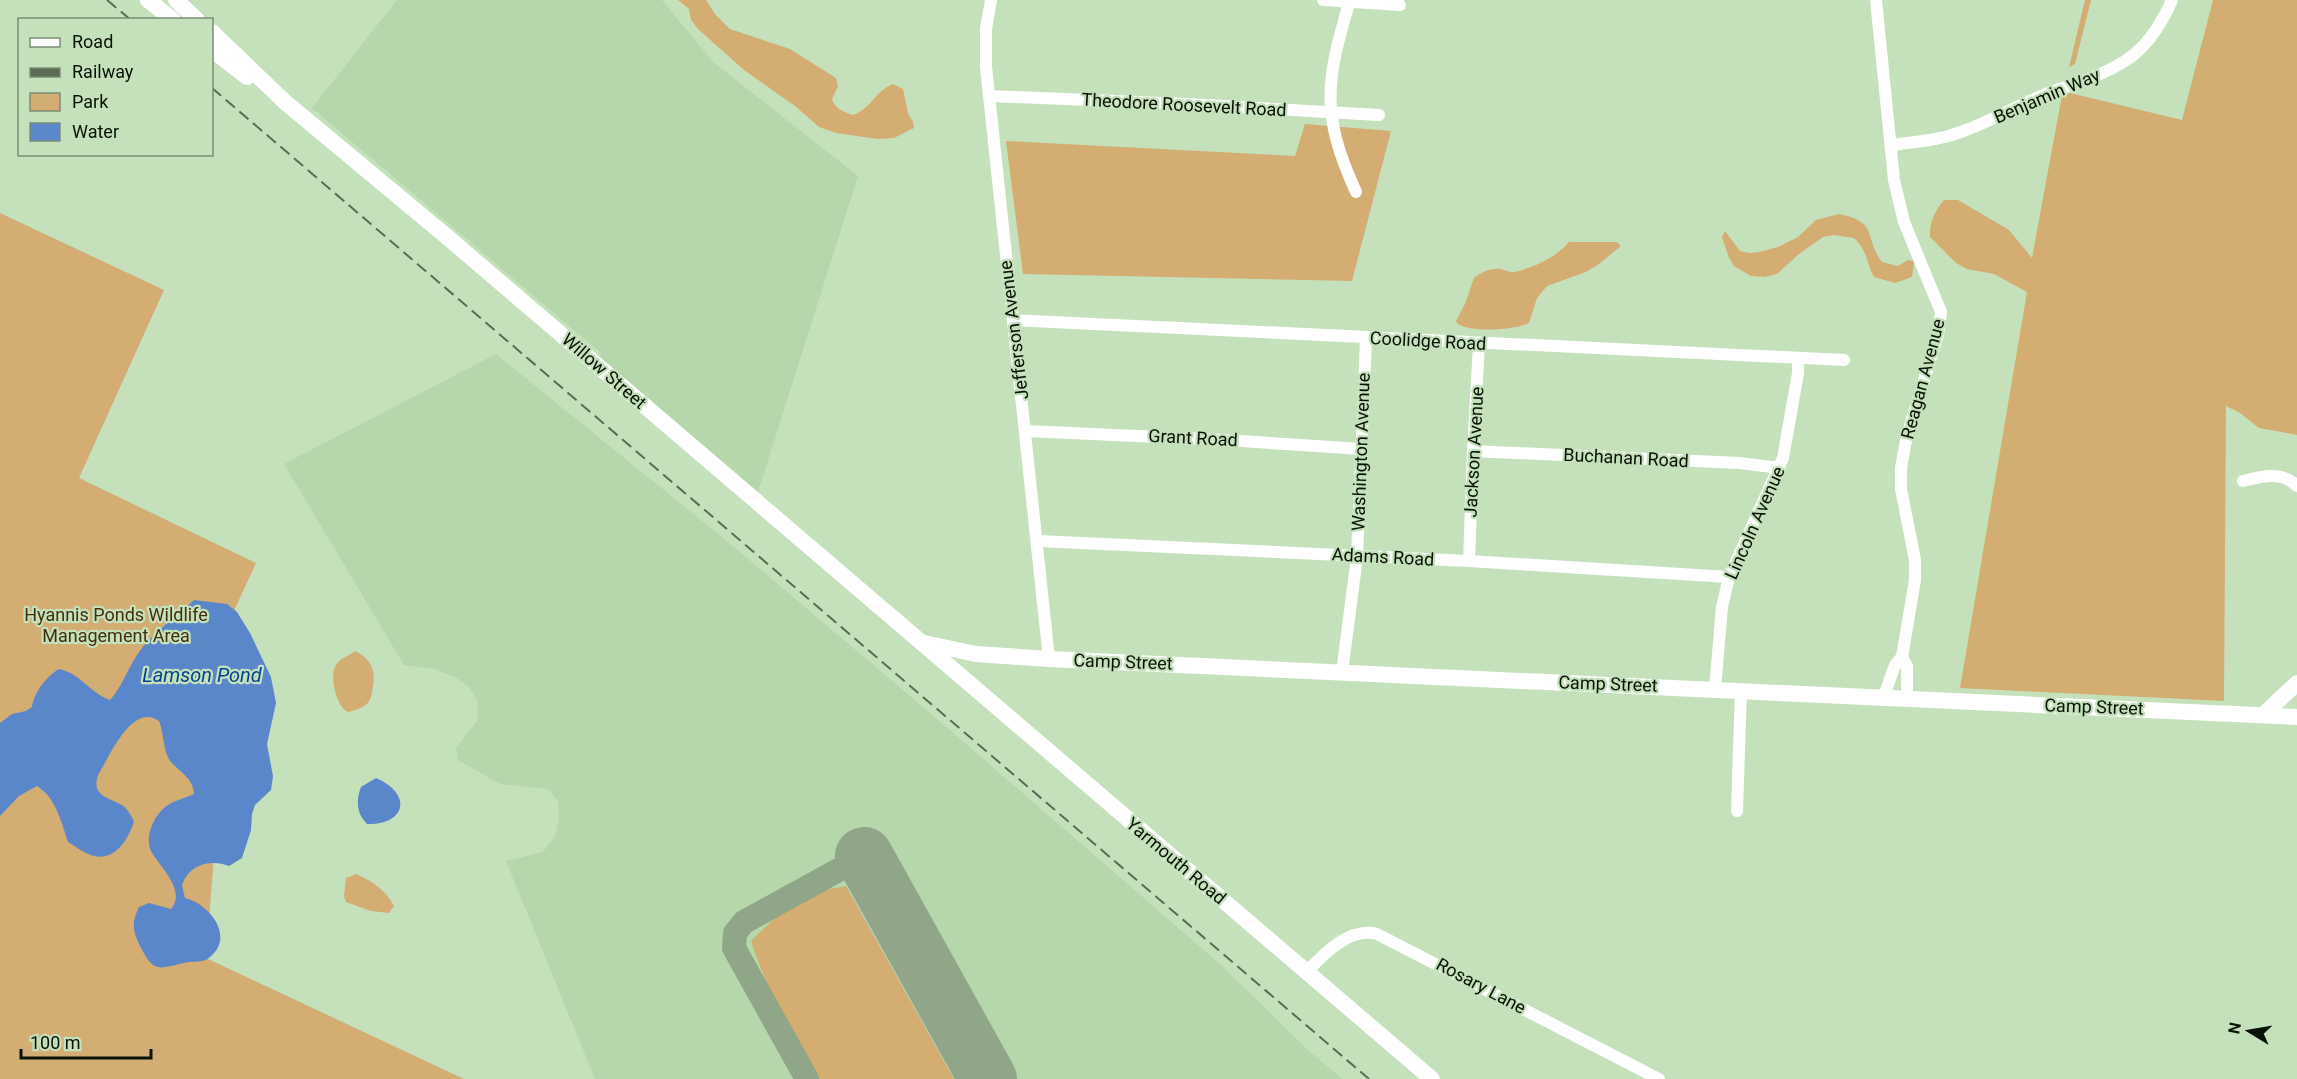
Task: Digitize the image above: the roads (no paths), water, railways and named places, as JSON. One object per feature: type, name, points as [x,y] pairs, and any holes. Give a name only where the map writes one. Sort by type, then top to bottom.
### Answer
[{"type":"main road","points":[[148,0],[170,18]]},
{"type":"main road","points":[[176,0],[195,18]]},
{"type":"main road","name":"Willow Street","points":[[213,33],[285,102],[459,247],[920,643]]},
{"type":"main road","name":"Willow Street","points":[[213,51],[242,74],[285,102]]},
{"type":"main road","name":"Camp Street","points":[[920,643],[976,654],[1049,659],[2294,716]]},
{"type":"main road","name":"Yarmouth Road","points":[[920,643],[1432,1079]]},
{"type":"main road","points":[[959,675],[976,654]]},
{"type":"main road","points":[[2263,715],[2294,687]]},
{"type":"main road","points":[[2294,687],[2294,716]]},
{"type":"street","name":"Jefferson Avenue","points":[[991,0],[986,46],[988,96],[1049,659]]},
{"type":"street","points":[[1323,0],[1400,5]]},
{"type":"street","name":"Reagan Avenue","points":[[1876,0],[1894,180],[1904,222],[1941,312],[1941,323],[1907,435],[1901,468],[1901,489],[1915,570],[1902,657],[1895,665],[1884,696]]},
{"type":"street","name":"Benjamin Way","points":[[1891,146],[1952,135],[1986,123],[2046,94],[2089,79],[2126,61],[2154,33],[2172,0]]},
{"type":"street","points":[[1349,1],[1333,57],[1330,111],[1341,158],[1356,192]]},
{"type":"street","name":"Theodore Roosevelt Road","points":[[988,96],[1379,115]]},
{"type":"street","name":"Coolidge Road","points":[[1013,320],[1844,360]]},
{"type":"street","name":"Washington Avenue","points":[[1342,672],[1357,556],[1366,338]]},
{"type":"street","name":"Jackson Avenue","points":[[1469,561],[1479,344]]},
{"type":"street","name":"Lincoln Avenue","points":[[1715,689],[1722,607],[1729,577],[1780,468],[1798,373],[1798,358]]},
{"type":"street","name":"Grant Road","points":[[1026,431],[1361,449]]},
{"type":"street","name":"Buchanan Road","points":[[1473,452],[1740,463],[1780,468]]},
{"type":"street","points":[[2243,482],[2263,476],[2280,476],[2291,480],[2297,486]]},
{"type":"street","name":"Adams Road","points":[[1038,541],[1469,561],[1729,577]]},
{"type":"street","name":"Reagan Avenue","points":[[1902,657],[1906,666],[1907,698]]},
{"type":"street","points":[[1737,811],[1741,690]]},
{"type":"street","name":"Rosary Lane","points":[[1307,972],[1348,937],[1359,932],[1377,934],[1659,1079]]},
{"type":"water","name":"Lamson Pond","points":[[194,600],[227,604],[237,612],[271,677],[276,703],[267,744],[273,776],[271,790],[255,805],[251,830],[242,858],[229,866],[215,863],[201,865],[190,872],[182,885],[185,898],[203,907],[216,922],[220,931],[217,949],[204,960],[157,967],[149,961],[138,941],[134,931],[135,918],[139,907],[149,903],[171,909],[176,894],[170,878],[151,851],[150,832],[155,819],[163,809],[194,794],[192,784],[169,759],[159,721],[149,717],[140,719],[131,725],[115,745],[98,775],[96,782],[99,792],[106,798],[124,806],[134,821],[120,847],[115,852],[102,857],[87,854],[68,842],[53,803],[37,786],[19,796],[0,816],[0,723],[12,714],[32,707],[35,696],[42,685],[59,669],[73,675],[110,700],[143,647]]},
{"type":"water","points":[[376,778],[396,792],[400,800],[400,807],[397,814],[390,819],[367,824],[359,811],[358,797],[361,787]]},
{"type":"railway","points":[[107,0],[129,18]]},
{"type":"railway","points":[[213,89],[1369,1079]]},
{"type":"park label","name":"Hyannis Ponds Wildlife Management Area","points":[[116,625]]}]
